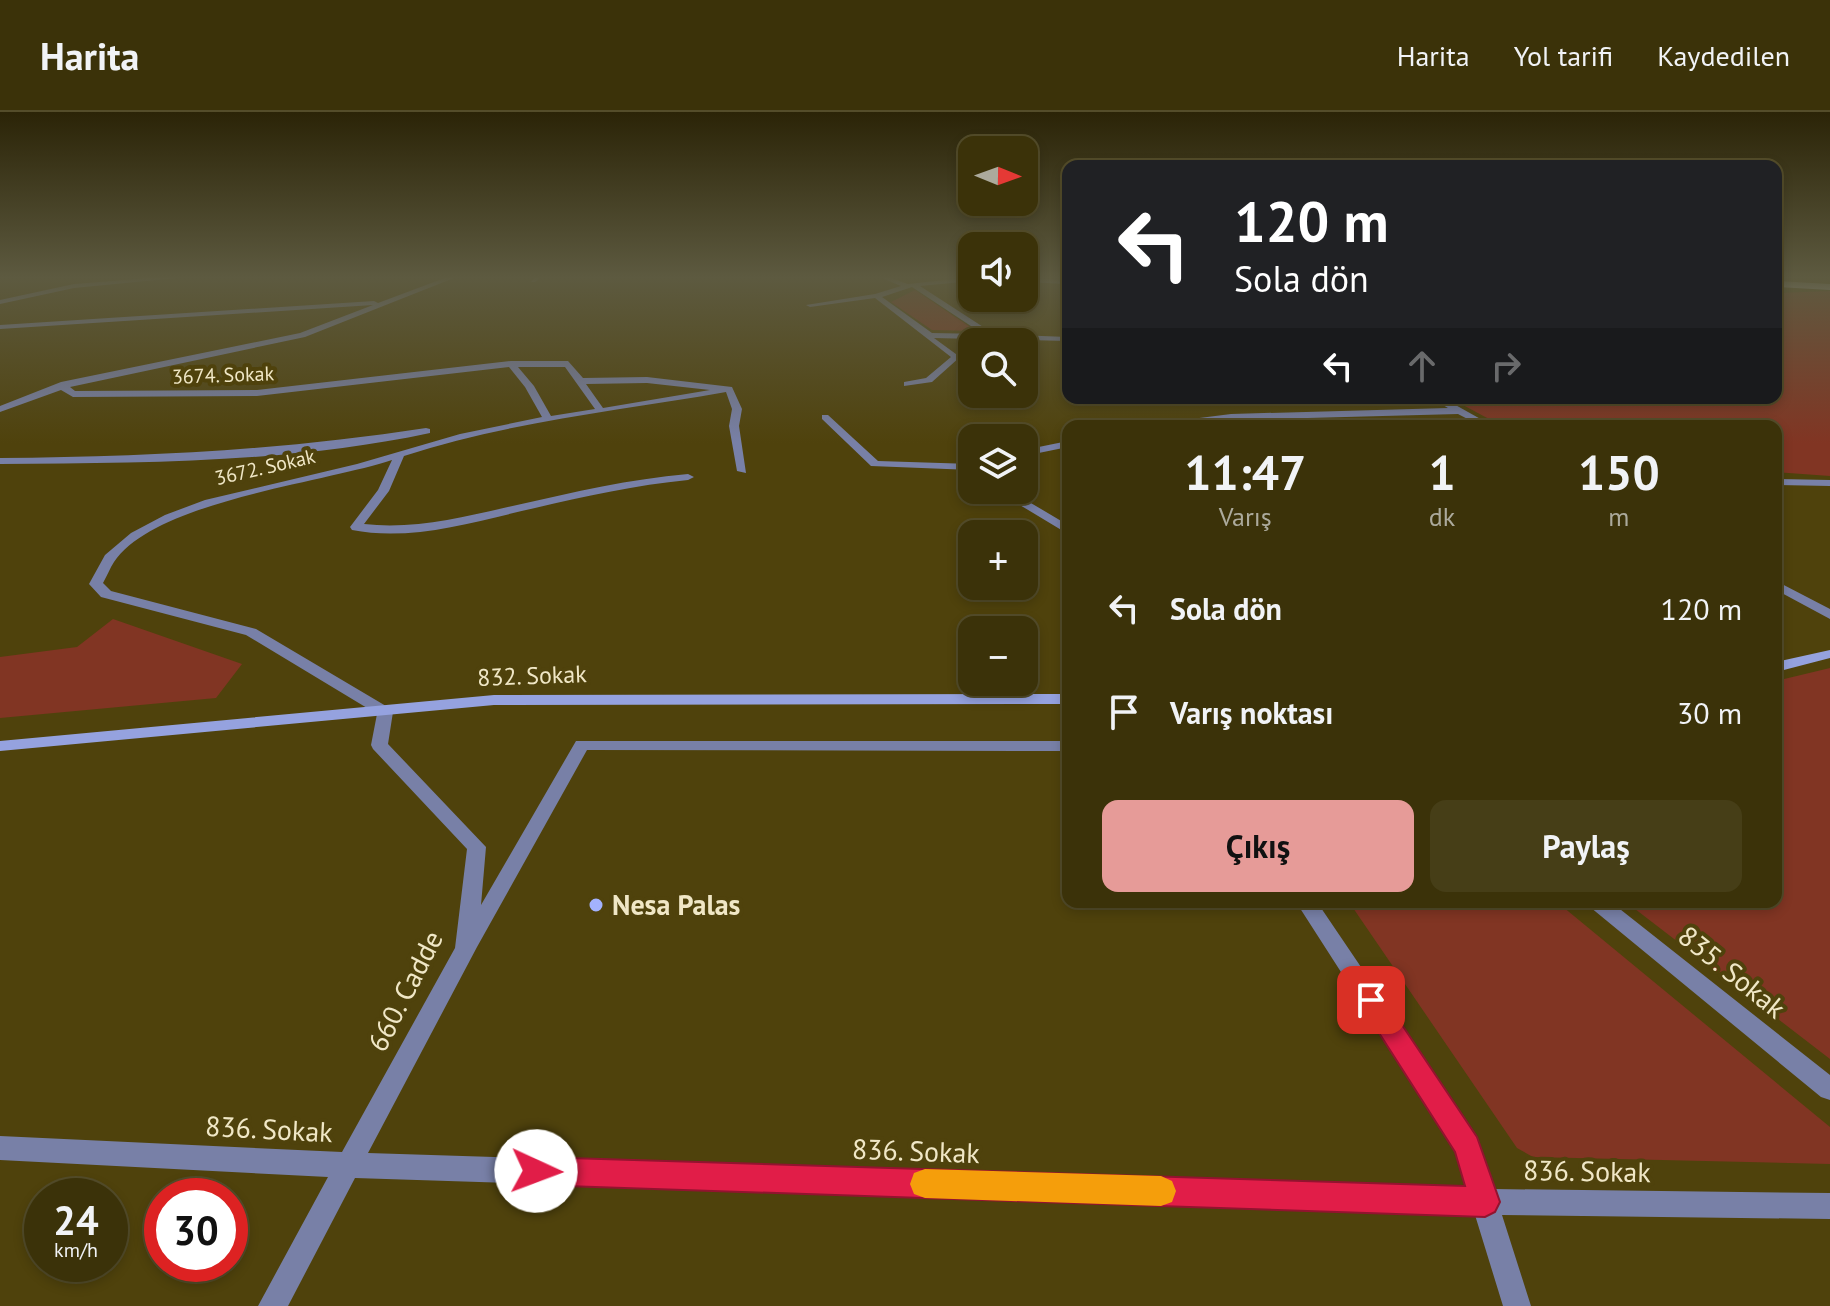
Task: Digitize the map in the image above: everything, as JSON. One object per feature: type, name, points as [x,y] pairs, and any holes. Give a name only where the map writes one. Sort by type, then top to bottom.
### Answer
[{"type":"street","points":[[0,409],[61,385],[310,332]]},
{"type":"street","points":[[925,332],[930,335],[958,336]]},
{"type":"street","points":[[907,384],[929,380],[956,357],[930,339],[930,335]]},
{"type":"street","points":[[1038,338],[1062,339]]},
{"type":"street","points":[[511,364],[529,386],[548,420]]},
{"type":"street","name":"3674. Sokak","points":[[61,385],[73,394],[257,393],[511,364],[568,364],[581,381]]},
{"type":"street","points":[[581,381],[647,380],[729,389],[737,409],[734,426],[742,471]]},
{"type":"street","points":[[581,381],[601,411]]},
{"type":"street","name":"3672. Sokak","points":[[385,712],[251,632],[106,594],[96,584],[100,566],[120,549],[193,507],[219,497],[362,466],[442,441],[729,389]]},
{"type":"street","points":[[1447,404],[1477,420]]},
{"type":"street","points":[[1207,420],[1460,411]]},
{"type":"street","points":[[825,417],[875,464],[958,467]]},
{"type":"street","points":[[0,461],[217,456],[332,447],[426,431]]},
{"type":"street","points":[[1038,450],[1062,445]]},
{"type":"street","points":[[400,454],[383,491],[356,527],[377,531],[430,527],[617,486],[688,477]]},
{"type":"street","points":[[1782,482],[1830,483]]},
{"type":"street","points":[[1024,504],[1062,526]]},
{"type":"street","points":[[1782,588],[1830,615]]},
{"type":"street","points":[[1782,666],[1830,654]]},
{"type":"street","name":"832. Sokak","points":[[0,746],[494,700],[596,697],[1062,699]]},
{"type":"street","name":"660. Cadde","points":[[272,1306],[466,949],[477,847],[379,745],[385,712]]},
{"type":"street","points":[[466,949],[582,745],[1062,746]]},
{"type":"street","points":[[1310,908],[1467,1146],[1517,1306]]},
{"type":"street","name":"835. Sokak","points":[[1604,908],[1830,1089]]},
{"type":"street","name":"836. Sokak","points":[[0,1148],[346,1165],[1485,1202],[1830,1206]]},
{"type":"shaded area","points":[[1782,332],[1830,332],[1830,476],[1782,472],[1782,420],[1491,420],[1461,404],[1782,404]]},
{"type":"shaded area","points":[[113,619],[242,664],[216,698],[0,718],[0,657],[77,647]]},
{"type":"shaded area","points":[[1830,668],[1830,1059],[1634,908],[1782,908],[1782,680]]},
{"type":"shaded area","points":[[1353,908],[1564,908],[1830,1127],[1830,1164],[1533,1157],[1517,1148]]},
{"type":"slow traffic","points":[[925,1184],[1161,1191]]},
{"type":"place","name":"Nesa Palas","points":[[596,905]]},
{"type":"route","points":[[536,1171],[1485,1202],[1467,1146],[1371,1000]]}]
